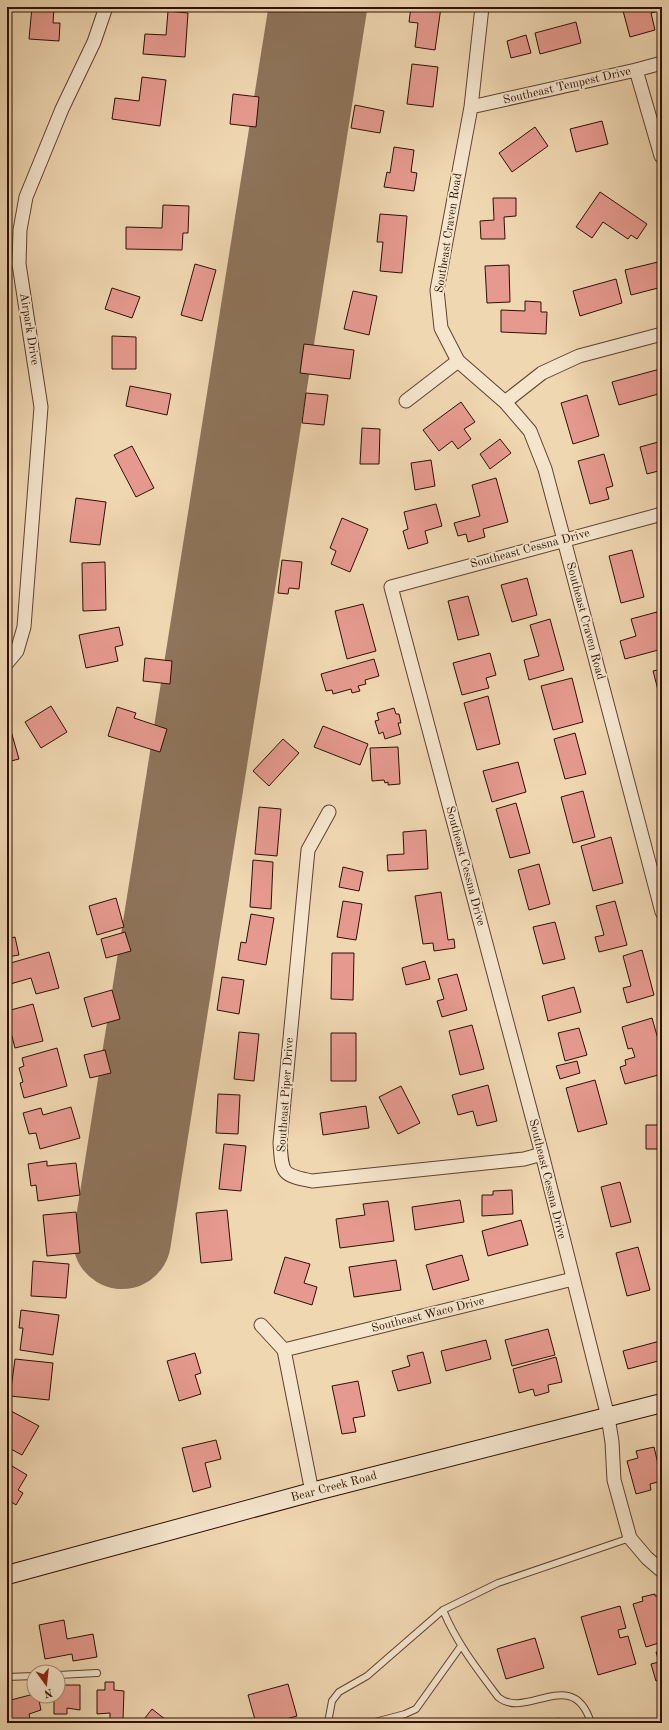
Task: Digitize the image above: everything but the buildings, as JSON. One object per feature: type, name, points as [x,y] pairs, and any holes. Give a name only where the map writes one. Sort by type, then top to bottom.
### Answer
[{"type":"street","name":"Airpark Drive","points":[[7,663],[17,651],[24,627],[41,406],[19,264],[20,230],[26,197],[62,109],[94,42],[106,7]]},
{"type":"street","name":"Southeast Craven Road","points":[[482,7],[471,107],[437,290],[441,328],[458,361],[505,402],[530,431],[545,469],[662,912]]},
{"type":"street","name":"Southeast Tempest Drive","points":[[471,107],[662,63]]},
{"type":"street","points":[[636,70],[661,156]]},
{"type":"street","points":[[505,402],[542,373],[579,356],[662,334]]},
{"type":"street","points":[[406,401],[458,361]]},
{"type":"street","name":"Southeast Cessna Drive","points":[[630,1538],[614,1480],[612,1442],[608,1417],[542,1154],[391,587],[662,514]]},
{"type":"street","name":"Southeast Piper Drive","points":[[329,812],[308,850],[280,1143],[281,1166],[291,1177],[312,1181],[524,1159],[542,1154]]},
{"type":"street","name":"Southeast Waco Drive","points":[[284,1350],[573,1280]]},
{"type":"street","points":[[261,1325],[284,1350],[312,1492]]},
{"type":"street","name":"Bear Creek Road","points":[[7,1575],[312,1492],[662,1403]]},
{"type":"street","points":[[630,1538],[647,1558],[662,1570]]},
{"type":"lane","points":[[330,1723],[329,1717],[332,1701],[339,1692],[368,1676],[443,1610],[498,1583],[630,1538]]},
{"type":"lane","points":[[443,1610],[451,1630],[461,1646],[502,1700],[512,1703],[528,1702],[559,1694],[569,1696],[579,1702],[589,1716],[591,1723]]},
{"type":"lane","points":[[371,1723],[405,1714],[416,1709],[461,1646]]},
{"type":"lane","points":[[66,1675],[97,1673]]},
{"type":"lane","points":[[7,1677],[26,1676]]},
{"type":"runway","points":[[122,1240],[318,7]]}]
